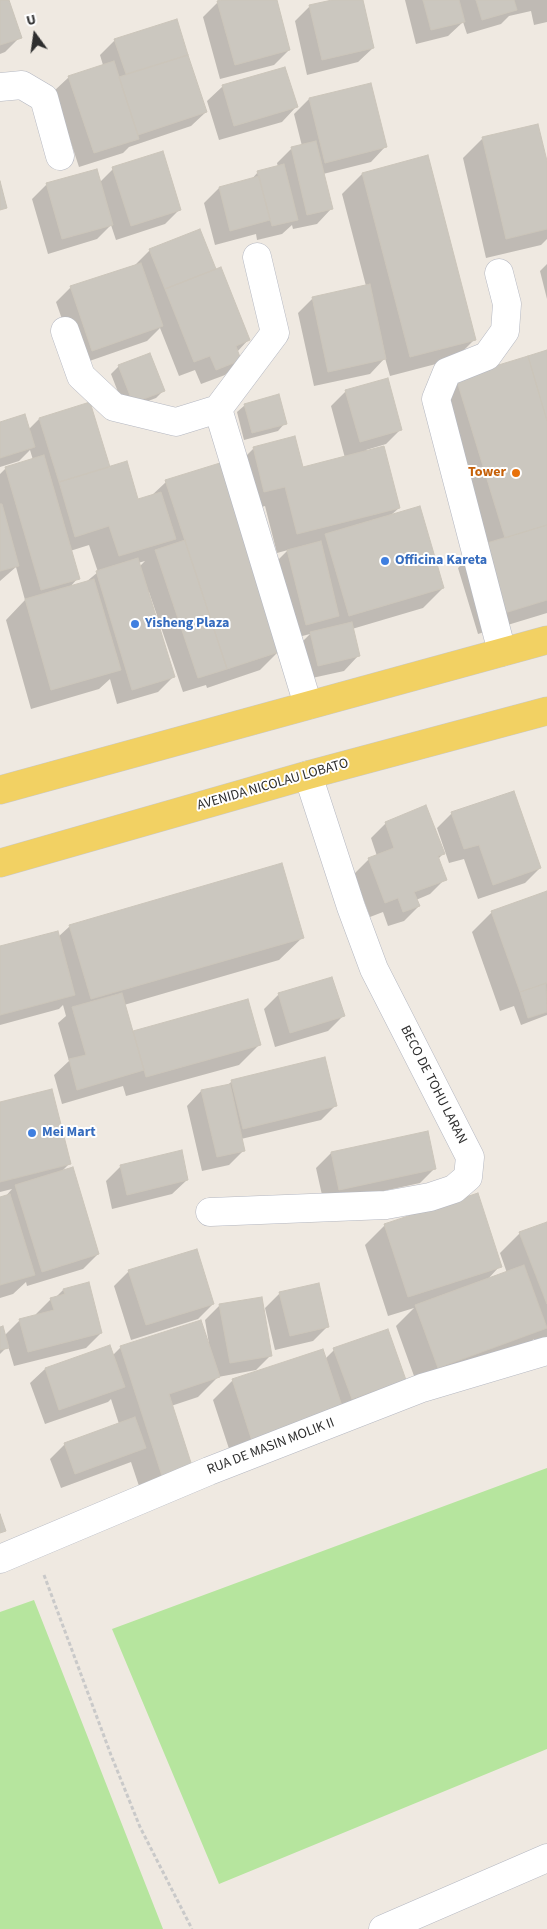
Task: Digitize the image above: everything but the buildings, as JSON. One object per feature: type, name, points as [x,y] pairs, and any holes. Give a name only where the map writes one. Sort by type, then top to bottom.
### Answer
[{"type":"main road","points":[[0,790],[547,640]]},
{"type":"main road","name":"AVENIDA NICOLAU LOBATO","points":[[0,863],[308,774],[547,711]]},
{"type":"street","points":[[0,87],[22,85],[44,98],[60,156]]},
{"type":"street","points":[[65,331],[81,376],[114,407],[176,422],[218,409],[274,333],[257,257]]},
{"type":"street","points":[[498,273],[507,304],[505,331],[487,356],[447,372],[436,399],[502,652]]},
{"type":"street","points":[[218,409],[308,705]]},
{"type":"street","name":"BECO DE TOHU LARAN","points":[[210,1212],[386,1205],[430,1197],[454,1189],[468,1177],[470,1157],[374,969],[351,907],[308,774]]},
{"type":"street","name":"RUA DE MASIN MOLIK II","points":[[0,1559],[210,1471],[422,1388],[547,1351]]},
{"type":"street","points":[[383,1929],[547,1858]]},
{"type":"path","points":[[32,1544],[140,1827],[192,1929]]},
{"type":"green space","points":[[547,1468],[547,1749],[219,1884],[112,1629]]},
{"type":"green space","points":[[34,1600],[163,1929],[0,1929],[0,1612]]},
{"type":"place","name":"Tower","points":[[516,473]]},
{"type":"place","name":"Officina Kareta","points":[[385,561]]},
{"type":"place","name":"Yisheng Plaza","points":[[135,624]]},
{"type":"place","name":"Mei Mart","points":[[32,1133]]}]
